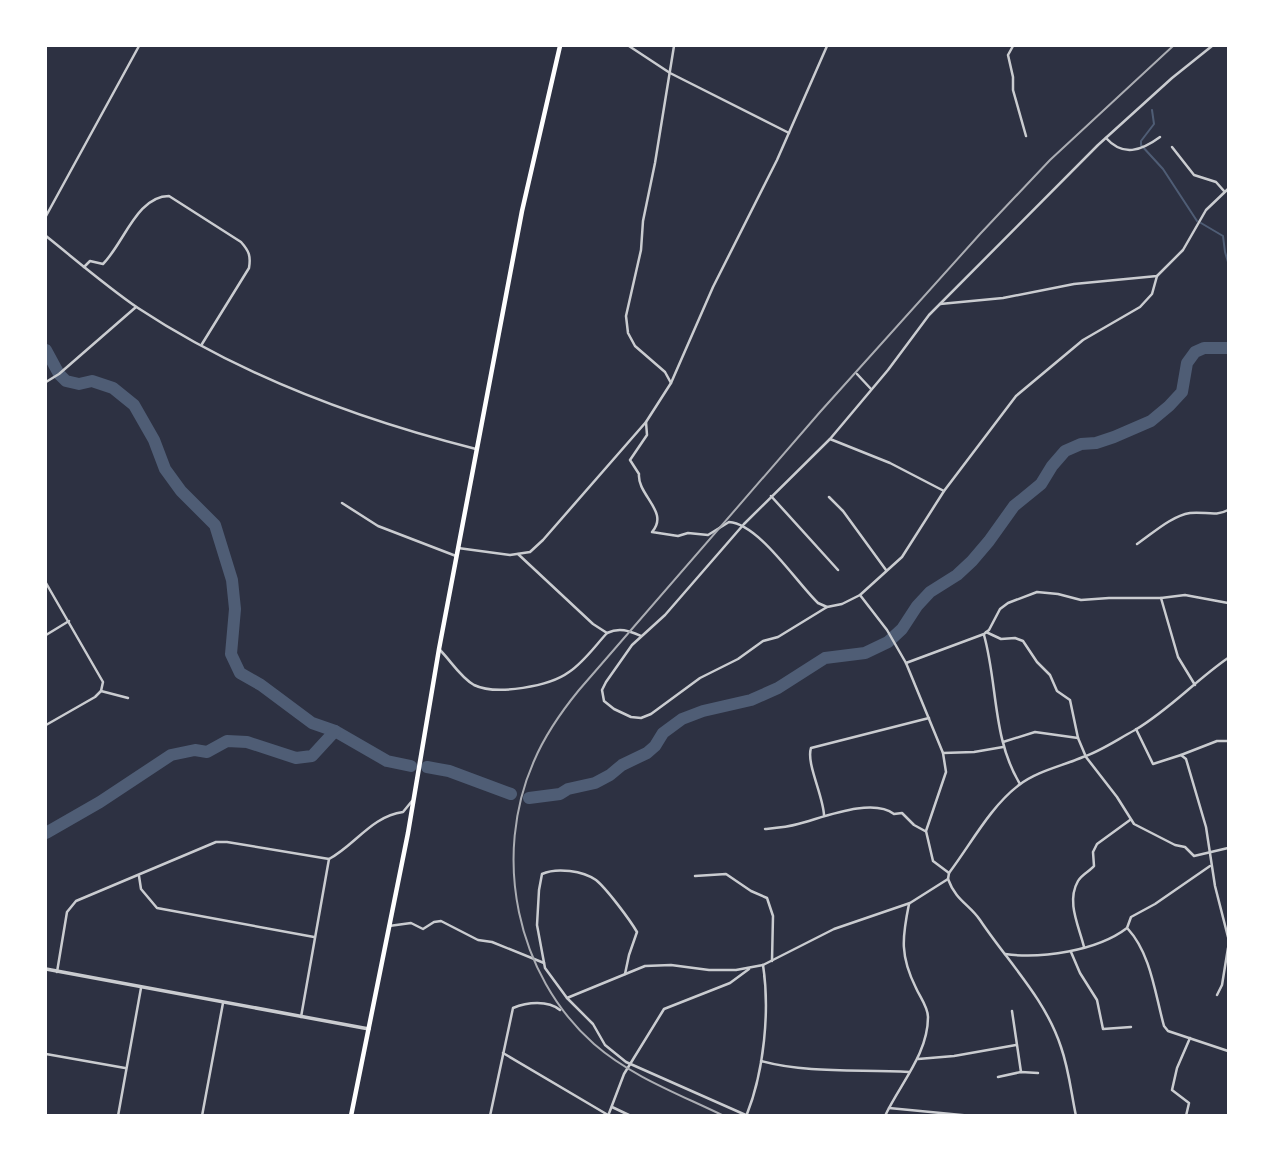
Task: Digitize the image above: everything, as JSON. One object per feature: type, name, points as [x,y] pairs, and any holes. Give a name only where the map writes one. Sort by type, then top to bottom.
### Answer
[{"type":"main road","points":[[351,1115],[413,800],[456,556],[533,155],[560,46]]},
{"type":"street","points":[[46,216],[139,46]]},
{"type":"street","points":[[629,46],[670,73],[789,133]]},
{"type":"street","points":[[671,383],[665,372],[635,346],[628,334],[626,316],[641,250],[643,221],[674,46]]},
{"type":"street","points":[[458,548],[518,554],[530,552],[646,422],[671,383],[713,287],[789,133],[827,46]]},
{"type":"street","points":[[1013,46],[1008,55],[1013,90],[1026,136]]},
{"type":"street","points":[[1172,147],[1194,175],[1216,182],[1226,190],[1200,218],[1183,250],[1157,276],[1152,294],[1146,303],[1083,340],[1016,396],[944,491],[902,557],[860,595],[842,604],[827,607],[778,637],[763,641],[747,654],[700,678],[657,710],[641,718],[618,712],[608,704],[602,696],[606,682],[640,636],[674,605],[744,524],[830,439],[940,304],[1106,138],[1212,46]]},
{"type":"street","points":[[1106,138],[1118,148],[1134,151],[1147,147],[1160,137]]},
{"type":"street","points":[[84,267],[90,261],[103,264],[142,209],[149,201],[159,196],[169,196],[241,242],[251,258],[249,268],[202,344]]},
{"type":"street","points":[[46,236],[136,307],[281,386],[420,435],[476,449]]},
{"type":"street","points":[[940,304],[1003,298],[1074,284],[1157,276]]},
{"type":"street","points":[[46,382],[136,307]]},
{"type":"street","points":[[857,374],[871,389]]},
{"type":"street","points":[[646,422],[647,435],[629,460],[639,474],[638,482],[659,516],[658,525],[652,532],[678,536],[688,533],[708,536],[729,522],[744,524],[771,549],[813,598],[827,607]]},
{"type":"street","points":[[830,439],[890,463],[944,491]]},
{"type":"street","points":[[771,496],[838,570]]},
{"type":"street","points":[[830,497],[886,570]]},
{"type":"street","points":[[342,503],[378,526],[421,545],[456,556]]},
{"type":"street","points":[[1137,544],[1177,517],[1190,513],[1214,514],[1228,510]]},
{"type":"street","points":[[518,554],[593,624],[607,633]]},
{"type":"street","points":[[46,583],[102,679],[101,691]]},
{"type":"street","points":[[906,663],[985,633],[1000,609],[1037,592],[1081,600],[1196,595],[1228,603]]},
{"type":"street","points":[[860,595],[887,630],[906,663],[943,753],[946,772],[926,831],[933,861],[949,873]]},
{"type":"street","points":[[1161,598],[1175,649],[1195,685]]},
{"type":"street","points":[[46,635],[69,621]]},
{"type":"street","points":[[439,649],[460,674],[476,686],[519,689],[546,683],[567,674],[607,633],[620,629],[640,636]]},
{"type":"street","points":[[985,633],[1001,639],[1019,639],[1026,644],[1037,662],[1050,675],[1057,691],[1070,700],[1078,738],[1086,757],[1131,819],[1143,830],[1185,847],[1194,856],[1228,848]]},
{"type":"street","points":[[985,633],[1004,744],[1020,784]]},
{"type":"street","points":[[1076,1115],[1070,1076],[1060,1045],[1039,1001],[976,915],[961,903],[951,889],[949,873],[1003,800],[1020,784],[1055,767],[1086,757],[1136,729],[1228,658]]},
{"type":"street","points":[[46,725],[101,691],[128,698]]},
{"type":"street","points":[[824,815],[809,752],[811,748],[929,718]]},
{"type":"street","points":[[1136,729],[1153,764],[1217,741],[1228,741]]},
{"type":"street","points":[[943,753],[989,750],[1035,732],[1078,738]]},
{"type":"street","points":[[1181,755],[1186,759],[1199,802],[1228,937]]},
{"type":"street","points":[[301,1017],[329,859],[373,824],[403,812],[413,800]]},
{"type":"street","points":[[765,829],[800,824],[824,815],[882,808],[894,814],[905,814],[914,825],[926,831]]},
{"type":"street","points":[[1084,947],[1074,909],[1075,889],[1081,877],[1094,866],[1093,852],[1097,844],[1131,819]]},
{"type":"street","points":[[57,972],[67,912],[71,905],[216,842],[329,859]]},
{"type":"street","points":[[1005,954],[1020,956],[1071,952],[1114,936],[1127,928],[1131,917],[1211,866]]},
{"type":"street","points":[[625,974],[636,930],[621,908],[595,880],[556,870],[542,874],[537,926],[544,963],[548,973],[567,998],[593,1024],[609,1049],[631,1064],[747,1115],[761,1061],[765,1000],[763,965]]},
{"type":"street","points":[[695,876],[722,873],[729,875],[766,898],[773,916],[772,961]]},
{"type":"street","points":[[139,876],[141,889],[157,908],[314,937]]},
{"type":"street","points":[[567,998],[641,967],[671,965],[709,970],[749,969],[763,965],[834,929],[909,903],[948,879]]},
{"type":"street","points":[[885,1115],[918,1059],[928,1016],[903,953],[909,903]]},
{"type":"street","points":[[388,926],[411,923],[423,929],[441,921],[478,940],[492,942],[544,963]]},
{"type":"street","points":[[1127,928],[1146,960],[1164,1026],[1168,1031],[1228,1051]]},
{"type":"street","points":[[1217,995],[1222,985],[1228,948]]},
{"type":"street","points":[[1071,952],[1080,974],[1097,1000],[1103,1029],[1131,1027]]},
{"type":"street","points":[[46,969],[369,1029]]},
{"type":"street","points":[[503,1054],[608,1115],[624,1074],[664,1009],[730,983],[749,969]]},
{"type":"street","points":[[118,1115],[141,987]]},
{"type":"street","points":[[202,1115],[223,1003]]},
{"type":"street","points":[[490,1115],[514,1007],[550,1004],[560,1010]]},
{"type":"street","points":[[1012,1011],[1021,1072]]},
{"type":"street","points":[[1186,1115],[1189,1103],[1173,1092],[1172,1086],[1190,1038]]},
{"type":"street","points":[[918,1059],[954,1056],[1016,1045]]},
{"type":"street","points":[[46,1054],[125,1068]]},
{"type":"street","points":[[761,1061],[782,1067],[824,1071],[868,1069],[909,1072]]},
{"type":"street","points":[[998,1077],[1021,1072],[1038,1073]]},
{"type":"street","points":[[611,1106],[631,1115]]},
{"type":"street","points":[[889,1108],[972,1115]]},
{"type":"waterway","points":[[1152,110],[1154,124],[1141,141],[1141,145],[1163,169],[1197,221]]},
{"type":"waterway","points":[[1201,223],[1223,236],[1228,262]]},
{"type":"waterway","points":[[529,798],[560,794],[568,789],[595,783],[647,753],[663,733],[682,719],[703,711],[751,700],[778,688],[825,658],[865,653],[888,642],[902,629],[930,592],[957,575],[972,561],[1014,506],[1041,484],[1065,451],[1081,444],[1096,443],[1114,437],[1151,421],[1182,392],[1187,363],[1195,352],[1204,348],[1228,348]]},
{"type":"waterway","points":[[46,350],[66,381],[79,384],[92,381],[113,388],[134,405],[154,440],[165,469],[181,491],[215,525],[232,580],[235,609],[231,654],[240,673],[261,685],[312,723],[335,731],[387,761],[411,766]]},
{"type":"waterway","points":[[46,833],[100,802],[171,755],[195,750],[207,752],[227,741],[247,742],[296,758],[312,756],[335,731]]},
{"type":"waterway","points":[[427,767],[449,771],[511,794]]},
{"type":"railway","points":[[724,1116],[656,1084],[609,1056],[567,1016],[546,984],[530,949],[519,912],[514,874],[515,836],[521,798],[534,761],[554,724],[579,690],[820,412],[1050,160],[1173,46]]}]
